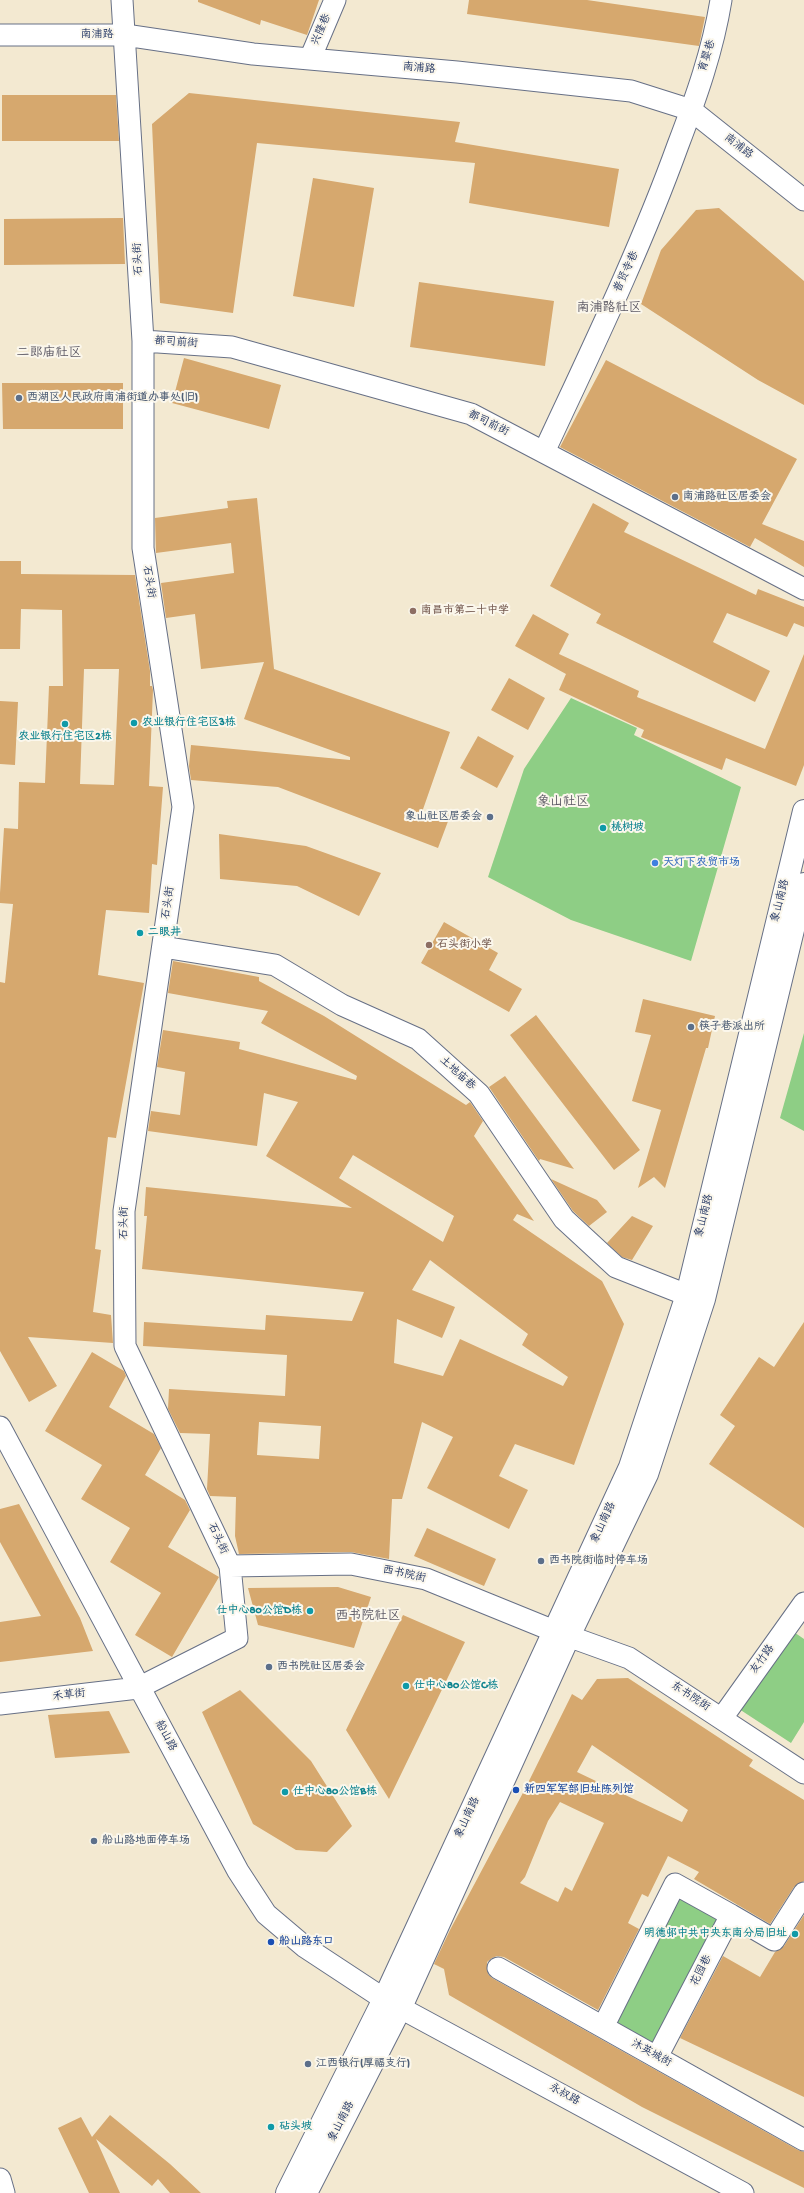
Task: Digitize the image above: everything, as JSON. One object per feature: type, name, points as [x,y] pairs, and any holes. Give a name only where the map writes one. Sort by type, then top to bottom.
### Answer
[{"type":"main road","name":"象山南路","points":[[306,2193],[562,1633],[630,1467],[687,1295],[804,811]]},
{"type":"main road","name":"象山南路","points":[[562,1633],[647,1474],[704,1300],[804,884]]},
{"type":"main road","name":"象山南路","points":[[287,2193],[393,2003]]},
{"type":"street","name":"石头街","points":[[122,0],[143,341],[143,548],[184,807],[124,1211],[125,1346],[230,1566],[237,1638],[138,1688]]},
{"type":"street","name":"兴隆巷","points":[[310,59],[335,0]]},
{"type":"street","name":"育婴巷","points":[[691,110],[716,31],[721,0]]},
{"type":"street","name":"南浦路","points":[[0,35],[125,35],[252,54],[631,91],[691,110],[804,200]]},
{"type":"street","name":"普贤寺巷","points":[[544,452],[653,215],[691,110]]},
{"type":"street","name":"都司前街","points":[[143,341],[232,347],[470,414],[804,589]]},
{"type":"street","name":"土地庙巷","points":[[163,947],[275,964],[342,1005],[418,1039],[479,1094],[564,1219],[616,1267],[687,1295]]},
{"type":"street","name":"船山路","points":[[0,1427],[138,1688],[238,1871],[266,1914],[305,1947],[393,2003]]},
{"type":"street","name":"西书院街","points":[[230,1566],[351,1564],[426,1579],[562,1633]]},
{"type":"street","name":"友竹路","points":[[722,1718],[804,1603]]},
{"type":"street","name":"东书院街","points":[[562,1633],[629,1658],[804,1773]]},
{"type":"street","name":"禾草街","points":[[0,1704],[138,1688]]},
{"type":"street","points":[[603,2027],[675,1884],[774,1940],[804,1893]]},
{"type":"street","name":"花园巷","points":[[657,2057],[731,1915]]},
{"type":"street","name":"沐英城街","points":[[498,1968],[804,2140]]},
{"type":"street","name":"永叔路","points":[[393,2003],[744,2193]]},
{"type":"street","points":[[0,2179],[4,2193]]},
{"type":"green space","points":[[571,698],[637,728],[634,735],[741,787],[691,961],[571,920],[488,877],[524,769]]},
{"type":"green space","points":[[804,1033],[804,1131],[780,1118]]},
{"type":"green space","points":[[788,1628],[804,1639],[804,1722],[791,1743],[736,1707]]},
{"type":"green space","points":[[678,1892],[724,1917],[656,2046],[611,2022]]},
{"type":"building","points":[[198,0],[319,0],[307,35],[261,20],[260,25],[198,2]]},
{"type":"building","points":[[469,0],[587,0],[705,17],[699,46],[467,14]]},
{"type":"building","points":[[189,93],[460,122],[455,142],[619,169],[609,227],[469,203],[475,163],[257,143],[233,313],[160,303],[152,124]]},
{"type":"building","points":[[2,95],[116,95],[119,141],[2,141]]},
{"type":"building","points":[[313,178],[374,188],[354,307],[293,296]]},
{"type":"building","points":[[719,208],[804,281],[804,405],[758,380],[641,304],[661,250],[696,210]]},
{"type":"building","points":[[123,218],[125,264],[4,265],[4,219]]},
{"type":"building","points":[[419,282],[554,301],[545,366],[410,347]]},
{"type":"building","points":[[184,358],[281,385],[269,429],[172,403]]},
{"type":"building","points":[[606,360],[797,459],[762,524],[804,541],[804,567],[755,538],[750,547],[560,447]]},
{"type":"building","points":[[2,383],[123,383],[123,429],[3,429]]},
{"type":"building","points":[[257,498],[274,669],[450,732],[421,815],[432,820],[437,811],[450,816],[438,848],[278,787],[191,780],[189,766],[191,745],[350,760],[350,757],[244,719],[264,662],[201,669],[195,614],[166,618],[161,583],[234,573],[231,543],[156,553],[155,518],[228,508],[227,501]]},
{"type":"building","points":[[593,503],[629,523],[624,532],[756,595],[758,589],[804,607],[804,627],[794,623],[787,637],[727,613],[713,642],[770,671],[755,702],[596,623],[601,614],[550,586]]},
{"type":"building","points":[[0,561],[21,561],[21,574],[135,575],[150,671],[150,686],[152,686],[153,690],[149,786],[163,787],[157,865],[152,864],[149,913],[106,910],[98,975],[144,983],[116,1138],[108,1137],[95,1249],[101,1250],[93,1312],[111,1315],[113,1343],[28,1337],[57,1386],[29,1402],[0,1351],[0,982],[5,983],[13,904],[0,903],[0,893],[4,828],[18,829],[19,782],[45,783],[49,686],[63,686],[62,610],[21,609],[20,649],[0,649]],"holes":[[[84,669],[119,669],[114,785],[80,784]]]},
{"type":"building","points":[[533,614],[569,634],[559,654],[639,691],[637,697],[765,749],[804,654],[804,765],[796,786],[726,758],[722,770],[641,737],[644,730],[559,690],[566,674],[515,646]]},
{"type":"building","points":[[509,678],[545,698],[528,730],[491,710]]},
{"type":"building","points":[[0,701],[18,702],[15,765],[0,764]]},
{"type":"building","points":[[478,736],[514,756],[497,788],[460,768]]},
{"type":"building","points":[[219,834],[306,846],[381,873],[359,916],[297,886],[220,879]]},
{"type":"building","points":[[444,922],[498,953],[489,970],[522,989],[509,1012],[421,963]]},
{"type":"building","points":[[173,961],[259,977],[259,981],[324,1016],[466,1105],[470,1102],[483,1121],[474,1136],[534,1221],[517,1214],[513,1220],[602,1281],[624,1324],[574,1465],[515,1444],[499,1476],[528,1490],[509,1529],[427,1488],[453,1437],[422,1422],[402,1499],[392,1499],[389,1559],[351,1552],[239,1554],[235,1536],[236,1497],[210,1496],[207,1489],[210,1434],[180,1433],[168,1409],[169,1389],[285,1396],[287,1355],[143,1346],[144,1322],[265,1330],[266,1315],[352,1321],[364,1292],[142,1269],[147,1216],[144,1216],[146,1187],[352,1208],[266,1156],[298,1102],[264,1093],[257,1146],[148,1131],[151,1111],[180,1115],[185,1072],[157,1067],[163,1030],[240,1042],[239,1049],[356,1080],[357,1076],[261,1023],[268,1011],[168,993]],"holes":[[[353,1155],[454,1216],[443,1242],[339,1178]],[[430,1260],[528,1334],[522,1345],[568,1377],[563,1386],[460,1339],[443,1376],[394,1363],[397,1319],[442,1338],[455,1307],[412,1290]],[[259,1422],[321,1426],[319,1459],[257,1455]]]},
{"type":"building","points":[[643,999],[715,1016],[708,1048],[706,1048],[665,1188],[654,1177],[638,1188],[661,1110],[632,1101],[651,1035],[635,1032]]},
{"type":"building","points":[[536,1015],[640,1150],[614,1170],[510,1035]]},
{"type":"building","points":[[505,1076],[574,1169],[540,1159],[539,1161],[489,1087]]},
{"type":"building","points":[[551,1179],[597,1200],[607,1212],[589,1226],[573,1211]]},
{"type":"building","points":[[632,1216],[653,1226],[632,1260],[622,1257],[607,1243]]},
{"type":"building","points":[[804,1322],[804,1528],[709,1464],[735,1426],[720,1415],[759,1357],[774,1367]]},
{"type":"building","points":[[92,1352],[124,1371],[126,1376],[109,1407],[154,1434],[161,1448],[145,1475],[185,1500],[190,1510],[168,1547],[219,1577],[172,1657],[135,1635],[161,1593],[110,1562],[130,1528],[81,1499],[102,1465],[45,1431]]},
{"type":"building","points":[[19,1504],[80,1618],[93,1651],[0,1662],[0,1622],[41,1616],[0,1542],[0,1509]]},
{"type":"building","points":[[427,1528],[496,1559],[484,1586],[414,1556]]},
{"type":"building","name":"仕中心80公馆D栋","points":[[338,1587],[371,1597],[354,1648],[258,1625],[248,1588]]},
{"type":"building","name":"仕中心80公馆C栋","points":[[403,1615],[465,1642],[389,1799],[346,1730]]},
{"type":"building","points":[[628,1678],[753,1760],[749,1766],[804,1800],[804,1881],[794,1887],[770,1924],[694,1879],[699,1872],[668,1856],[648,1897],[642,1894],[628,1923],[639,1929],[598,2010],[504,1957],[497,1956],[487,1962],[488,1974],[492,1978],[804,2152],[804,2188],[642,2107],[449,1995],[444,1969],[434,1964],[450,1930],[525,1789],[572,1694],[582,1700],[597,1679]],"holes":[[[592,1745],[688,1810],[682,1822],[577,1772]],[[560,1802],[604,1823],[572,1891],[565,1887],[558,1902],[520,1883],[525,1877],[548,1821]]]},
{"type":"building","name":"仕中心80公馆B栋","points":[[240,1690],[311,1761],[352,1826],[327,1852],[296,1850],[253,1824],[202,1712]]},
{"type":"building","points":[[109,1711],[130,1753],[55,1758],[48,1715]]},
{"type":"building","points":[[804,1915],[804,2097],[680,2038],[723,1956],[760,1977],[775,1952],[784,1946]]},
{"type":"building","points":[[110,2115],[170,2164],[201,2193],[170,2193],[158,2179],[152,2186],[96,2139],[120,2193],[89,2193],[58,2128],[81,2117],[92,2137]]},
{"type":"place","name":"西湖区人民政府南浦街道办事处(旧)","points":[[19,398]]},
{"type":"place","name":"南浦路社区居委会","points":[[675,497]]},
{"type":"place","name":"南昌市第二十中学","points":[[413,611]]},
{"type":"place","name":"农业银行住宅区3栋","points":[[134,723]]},
{"type":"place","name":"农业银行住宅区2栋","points":[[65,724]]},
{"type":"place","name":"象山社区居委会","points":[[490,817]]},
{"type":"place","name":"桃树坡","points":[[603,828]]},
{"type":"place","name":"天灯下农贸市场","points":[[655,863]]},
{"type":"place","name":"二眼井","points":[[140,933]]},
{"type":"place","name":"石头街小学","points":[[429,945]]},
{"type":"place","name":"筷子巷派出所","points":[[691,1027]]},
{"type":"place","name":"西书院街临时停车场","points":[[541,1561]]},
{"type":"place","name":"仕中心80公馆D栋","points":[[310,1611]]},
{"type":"place","name":"西书院社区居委会","points":[[269,1667]]},
{"type":"place","name":"仕中心80公馆C栋","points":[[406,1686]]},
{"type":"place","name":"新四军军部旧址陈列馆","points":[[516,1790]]},
{"type":"place","name":"仕中心80公馆B栋","points":[[285,1792]]},
{"type":"place","name":"船山路地面停车场","points":[[94,1841]]},
{"type":"place","name":"明德邨中共中央东南分局旧址","points":[[795,1934]]},
{"type":"place","name":"船山路东口","points":[[271,1942]]},
{"type":"place","name":"江西银行(厚福支行)","points":[[308,2064]]},
{"type":"place","name":"砧头坡","points":[[271,2127]]},
{"type":"district","name":"南浦路社区","points":[[609,309]]},
{"type":"district","name":"二郎庙社区","points":[[49,354]]},
{"type":"district","name":"象山社区","points":[[563,803]]},
{"type":"district","name":"西书院社区","points":[[368,1617]]}]
